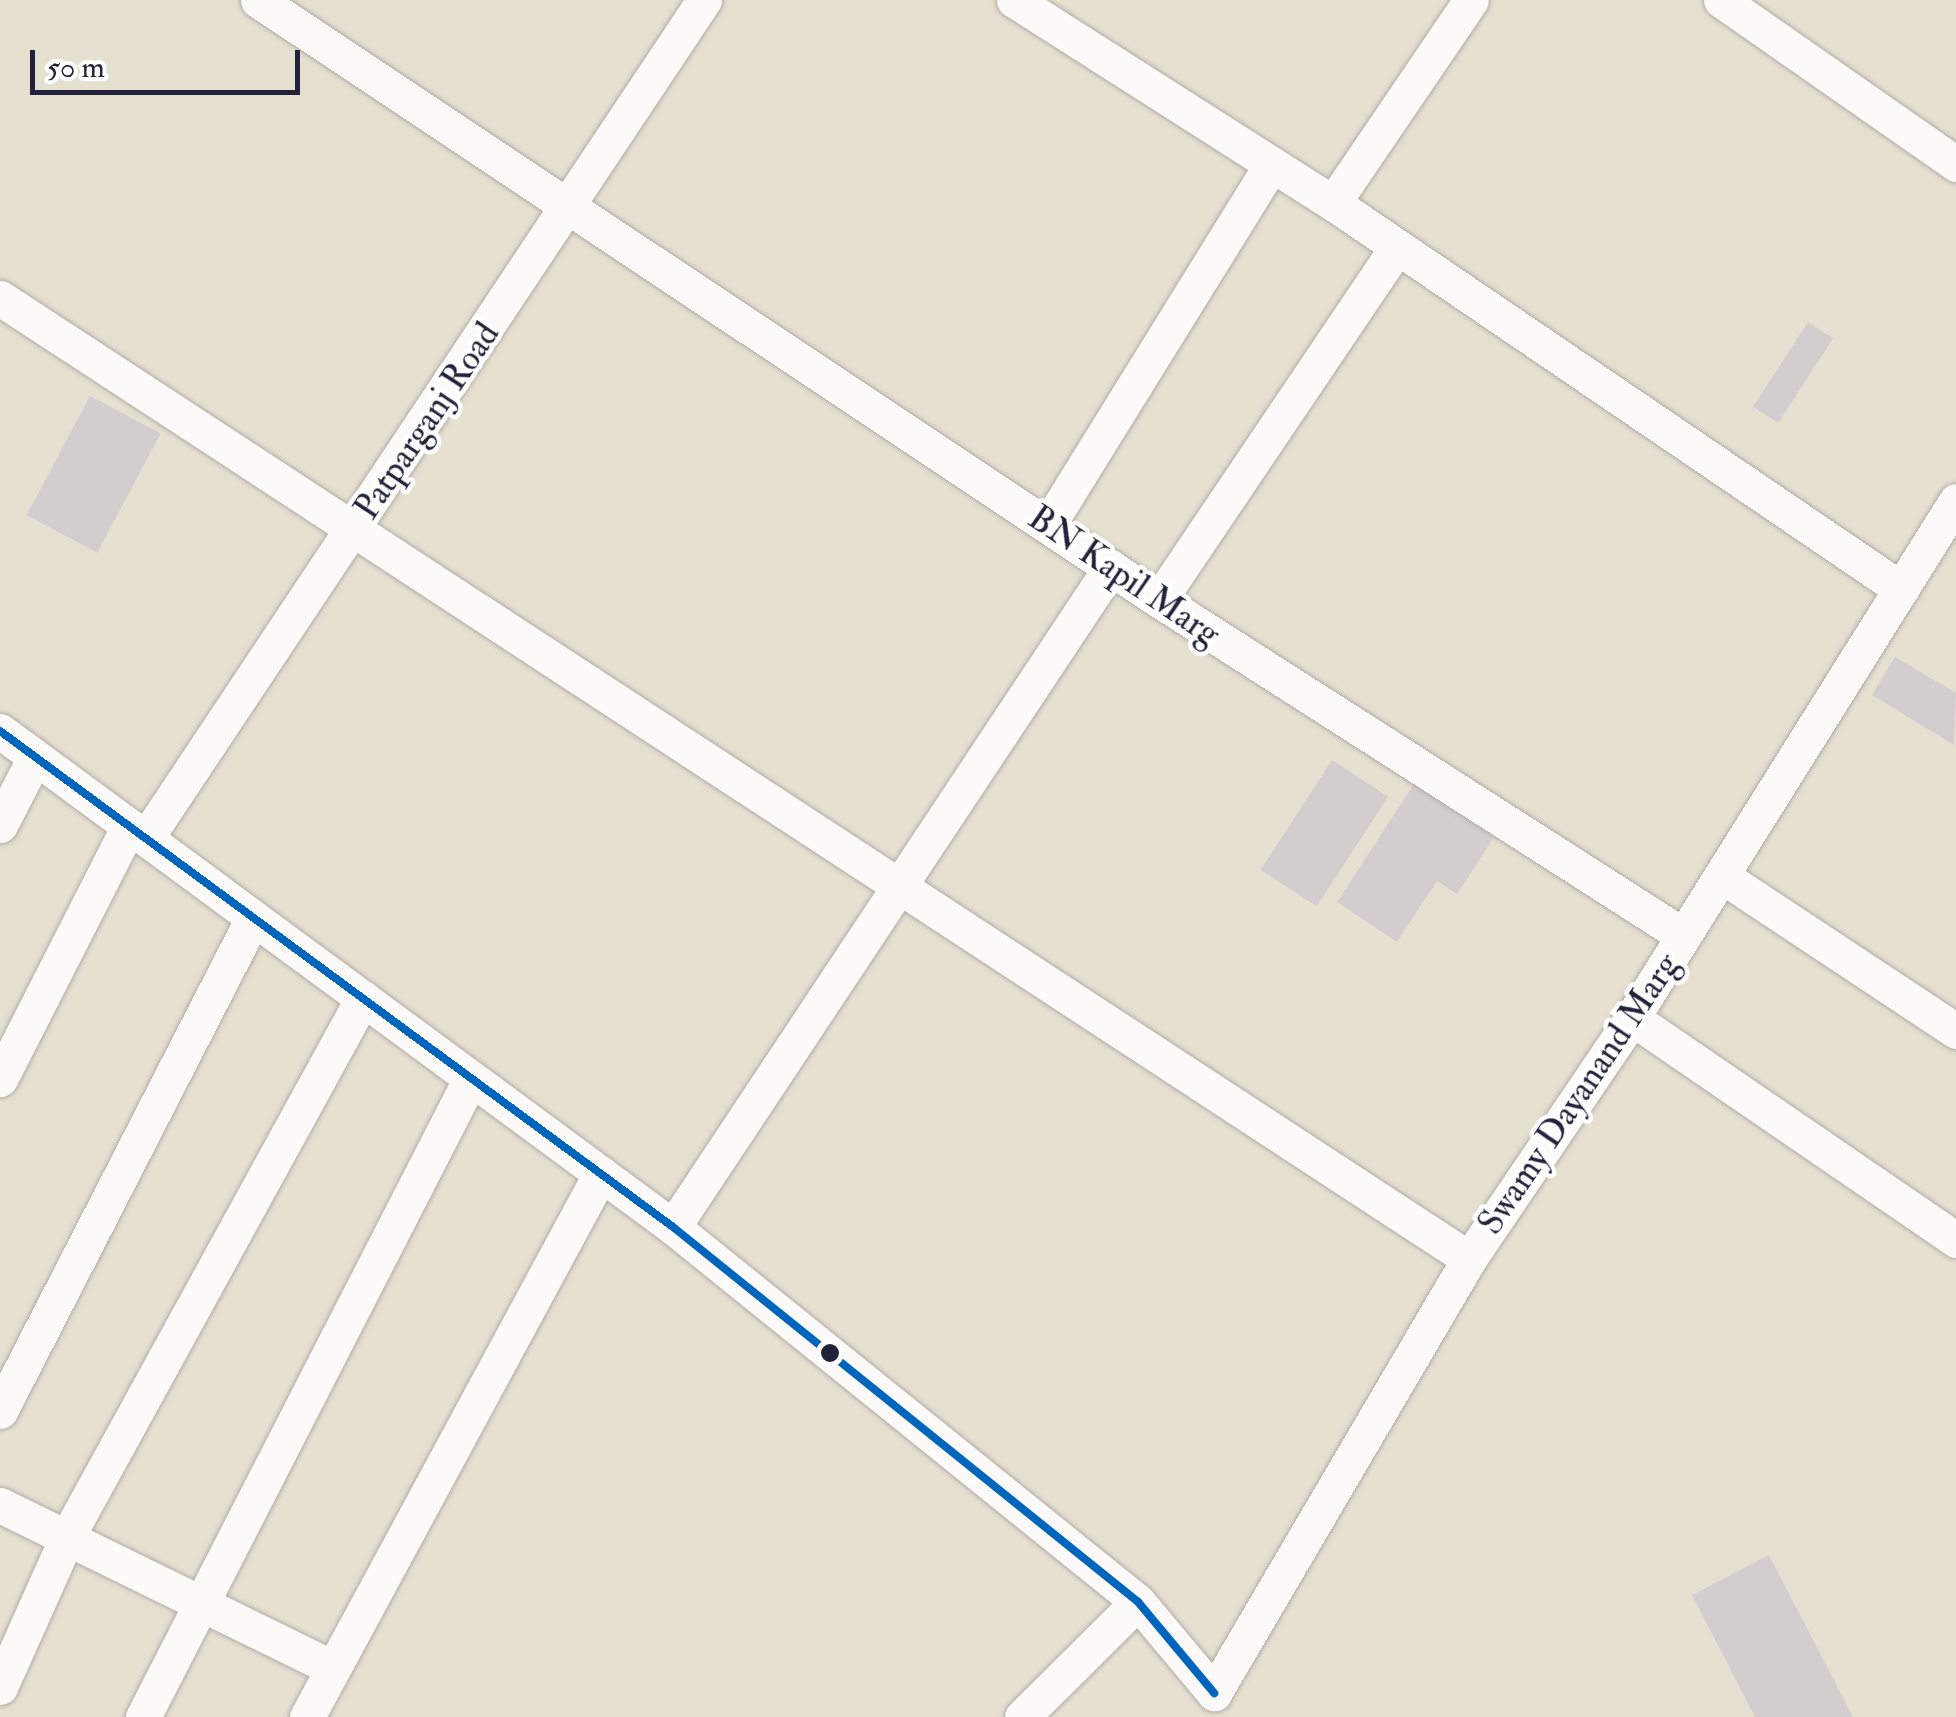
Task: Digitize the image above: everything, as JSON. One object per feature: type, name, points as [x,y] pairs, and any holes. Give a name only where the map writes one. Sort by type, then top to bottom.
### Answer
[{"type":"street","name":"BN Kapil Marg","points":[[258,0],[1159,600],[1684,936]]},
{"type":"street","name":"Patparganj Road","points":[[0,1079],[138,832],[354,530],[704,0]]},
{"type":"street","points":[[1014,0],[1270,166],[1333,202],[1901,589]]},
{"type":"street","points":[[1333,202],[1471,0]]},
{"type":"street","points":[[1721,0],[1956,164]]},
{"type":"street","points":[[1048,525],[1270,166]]},
{"type":"street","points":[[1159,600],[1397,247]]},
{"type":"street","points":[[0,298],[1469,1258]]},
{"type":"street","name":"Swamy Dayanand Marg","points":[[1214,1705],[1469,1258],[1632,1018],[1956,501]]},
{"type":"street","points":[[673,1226],[1111,567]]},
{"type":"street","points":[[0,731],[673,1226],[1138,1602],[1214,1705]]},
{"type":"street","points":[[0,826],[34,757]]},
{"type":"street","points":[[1722,876],[1956,1031]]},
{"type":"street","points":[[0,1411],[253,918]]},
{"type":"street","points":[[0,1687],[67,1537],[362,998]]},
{"type":"street","points":[[1632,1018],[1956,1240]]},
{"type":"street","points":[[143,1717],[472,1078]]},
{"type":"street","points":[[307,1717],[602,1174]]},
{"type":"street","points":[[0,1505],[332,1668]]},
{"type":"street","points":[[1022,1717],[1138,1602]]},
{"type":"building","points":[[1808,322],[1833,338],[1778,423],[1753,407]]},
{"type":"building","points":[[90,396],[161,434],[97,553],[27,515]]},
{"type":"building","points":[[1895,657],[1956,693],[1954,745],[1872,695]]},
{"type":"building","points":[[1332,760],[1388,796],[1317,906],[1261,870]]},
{"type":"building","points":[[1414,784],[1494,837],[1457,894],[1437,881],[1397,942],[1337,902]]},
{"type":"building","points":[[1769,1555],[1853,1717],[1755,1717],[1692,1595]]},
{"type":"transit line","points":[[0,731],[673,1227],[1138,1602],[1214,1693]]}]
